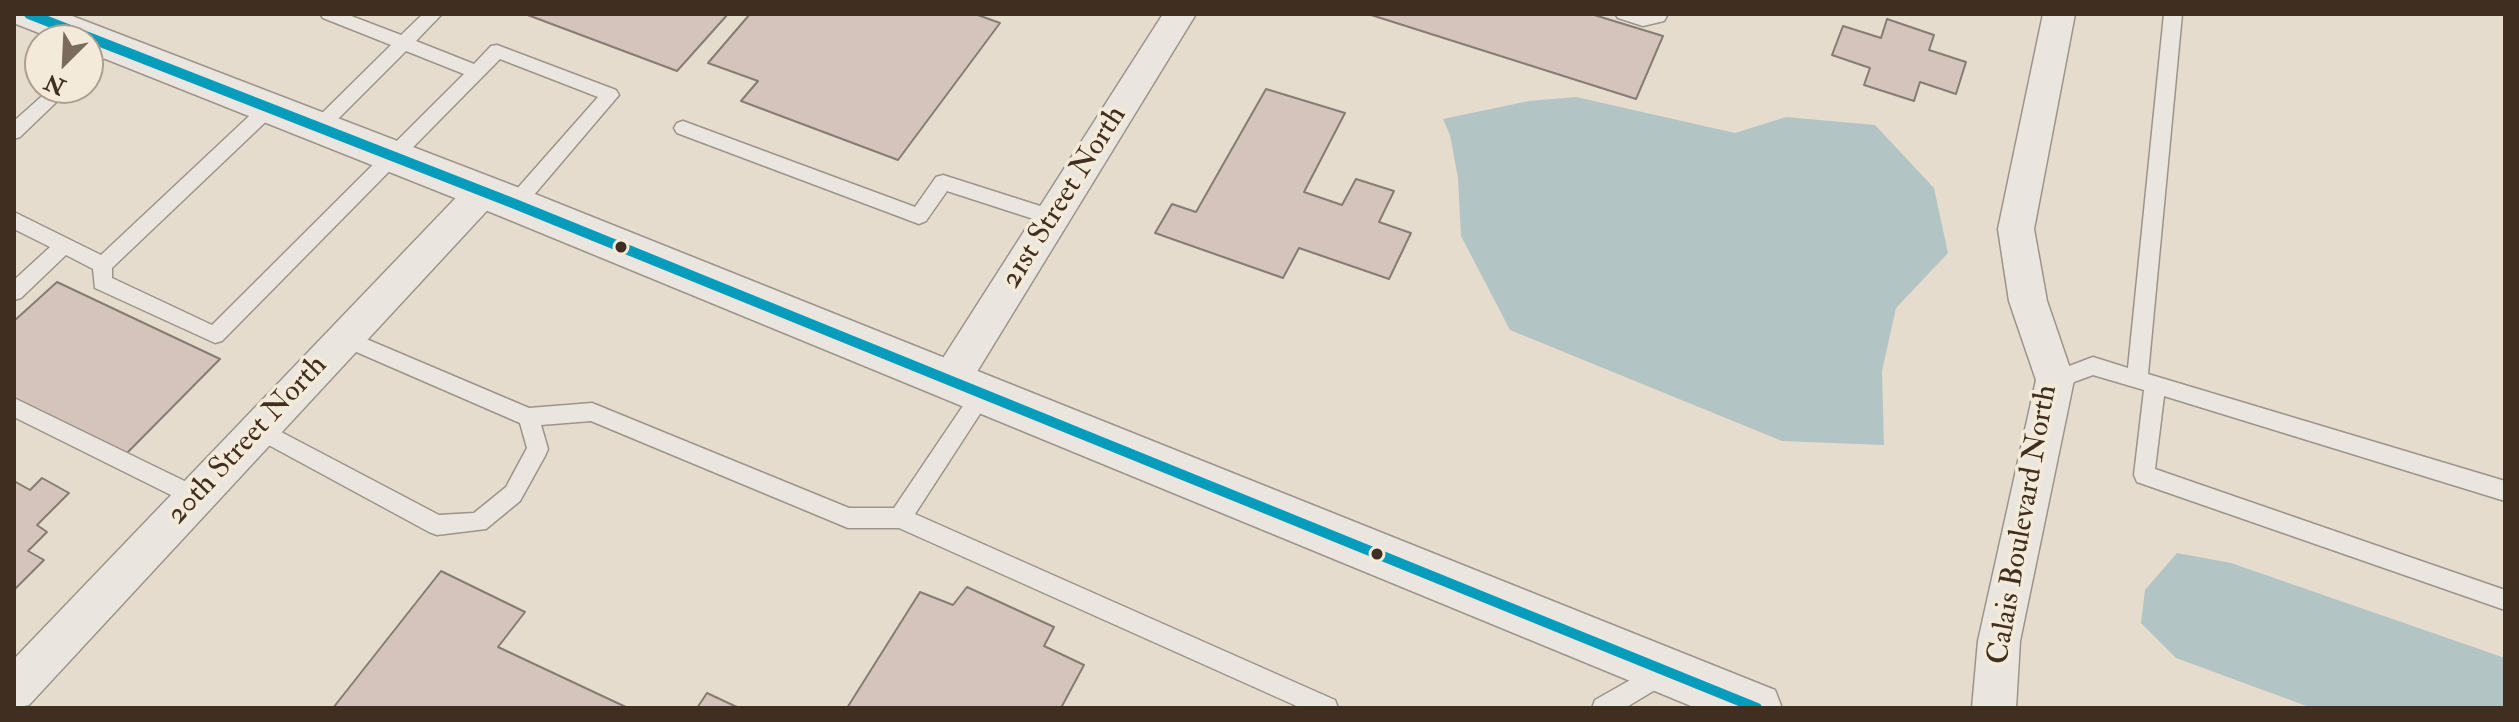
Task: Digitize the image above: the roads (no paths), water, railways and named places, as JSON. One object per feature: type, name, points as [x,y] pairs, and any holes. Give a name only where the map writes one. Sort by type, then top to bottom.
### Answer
[{"type":"street","name":"21st Street North","points":[[966,388],[1052,217],[1180,14]]},
{"type":"street","name":"Calais Boulevard North","points":[[1994,708],[1999,641],[2055,380],[2028,301],[2016,229],[2059,14]]},
{"type":"street","points":[[104,57],[269,108],[319,127],[1757,708]]},
{"type":"street","name":"20th Street North","points":[[14,690],[345,338],[499,198]]},
{"type":"lane","points":[[329,14],[477,72]]},
{"type":"lane","points":[[319,127],[433,14]]},
{"type":"lane","points":[[1624,14],[1643,20],[1658,17],[1659,14]]},
{"type":"lane","points":[[2173,14],[2146,381],[2144,475],[2505,600]]},
{"type":"lane","points":[[269,108],[103,265],[102,282],[215,335],[497,51],[610,95],[499,198]]},
{"type":"lane","points":[[14,132],[45,104]]},
{"type":"lane","points":[[683,128],[919,216],[943,182],[1052,217]]},
{"type":"lane","points":[[14,220],[103,265]]},
{"type":"lane","points":[[14,292],[65,245]]},
{"type":"lane","points":[[345,338],[528,417],[592,412],[848,518],[900,518],[1327,708]]},
{"type":"lane","points":[[2055,380],[2093,366],[2505,491]]},
{"type":"lane","points":[[900,518],[966,388]]},
{"type":"lane","points":[[14,407],[196,497]]},
{"type":"lane","points":[[259,430],[437,525],[478,522],[513,494],[538,449],[528,417]]},
{"type":"lane","points":[[1603,708],[1665,671]]}]
